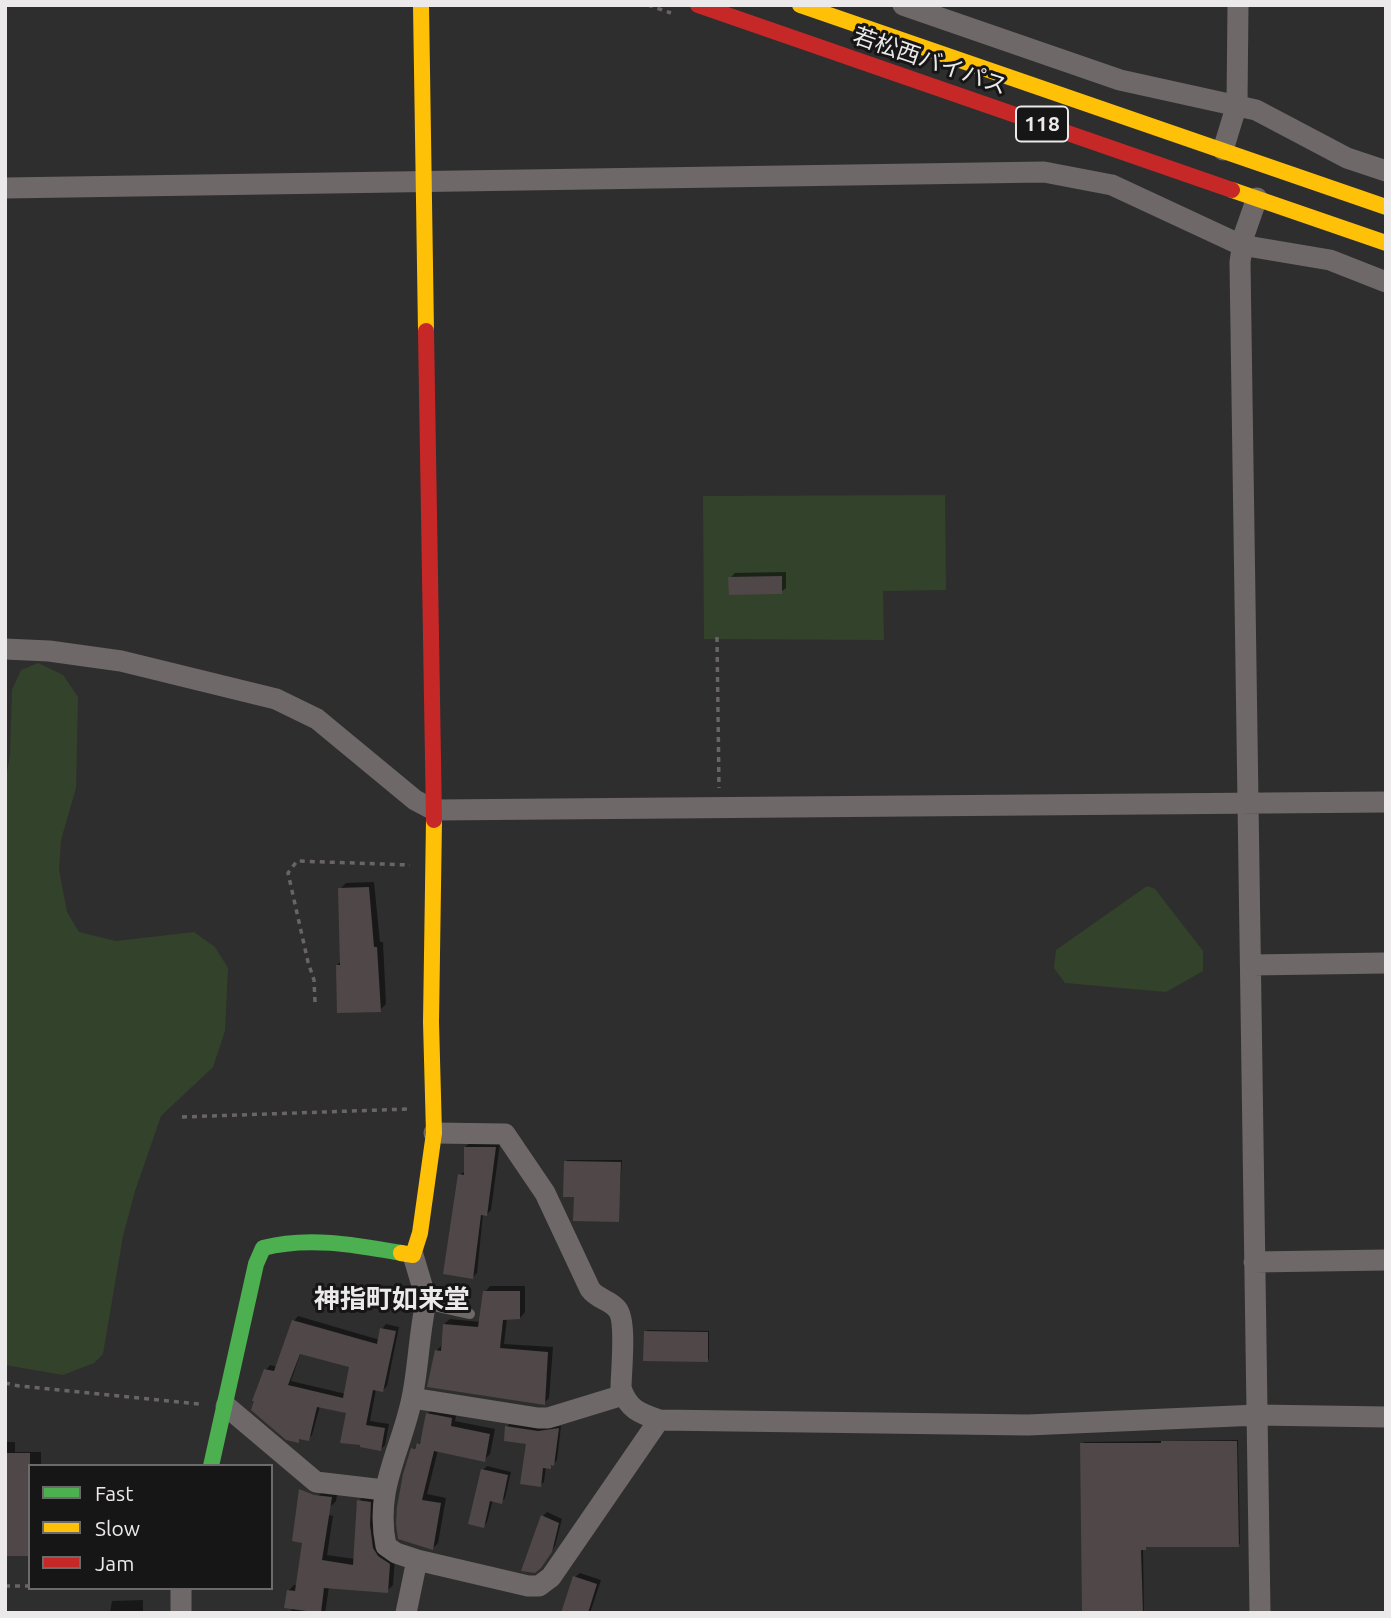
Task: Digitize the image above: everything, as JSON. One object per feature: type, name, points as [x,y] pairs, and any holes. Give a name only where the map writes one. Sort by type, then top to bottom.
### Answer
[{"type":"main road","points":[[212,1464],[256,1265],[263,1248],[279,1243],[318,1243],[413,1255],[420,1233],[434,1133],[434,810],[421,5]]},
{"type":"main road","name":"若松西バイパス","points":[[698,5],[1386,243]]},
{"type":"main road","name":"若松西バイパス","points":[[800,5],[1386,207]]},
{"type":"street","points":[[903,5],[1120,80],[1256,110],[1347,158],[1386,171]]},
{"type":"street","points":[[1223,150],[1237,104],[1238,5]]},
{"type":"street","points":[[5,188],[1044,172],[1112,186],[1241,246],[1329,260],[1386,282]]},
{"type":"street","points":[[1257,198],[1241,246],[1260,1613]]},
{"type":"street","points":[[5,649],[48,651],[121,661],[276,699],[317,719],[415,800],[434,810],[1386,802]]},
{"type":"street","points":[[1251,965],[1386,963]]},
{"type":"street","points":[[434,1133],[505,1133],[545,1193],[590,1289],[596,1297],[617,1308],[622,1320],[623,1395],[634,1412],[659,1420],[1028,1425],[1258,1415],[1386,1417]]},
{"type":"street","points":[[413,1255],[425,1292],[425,1304],[412,1398],[384,1490],[386,1546],[396,1553],[528,1586],[539,1586],[551,1577],[659,1420]]},
{"type":"street","points":[[1254,1262],[1386,1260]]},
{"type":"street","points":[[412,1398],[548,1418],[623,1395]]},
{"type":"street","points":[[226,1406],[316,1482],[384,1490]]},
{"type":"street","points":[[406,1613],[417,1560]]},
{"type":"street","points":[[181,1590],[181,1613]]},
{"type":"lane","points":[[425,1304],[470,1314]]},
{"type":"path","points":[[717,637],[719,807]]},
{"type":"path","points":[[315,1003],[314,980],[288,873],[297,861],[433,866]]},
{"type":"path","points":[[182,1117],[432,1108]]},
{"type":"path","points":[[5,1383],[148,1400],[226,1406]]},
{"type":"path","points":[[5,1586],[28,1586]]},
{"type":"green space","points":[[945,495],[946,590],[883,591],[884,640],[704,639],[703,496]]},
{"type":"green space","points":[[38,663],[63,675],[78,697],[76,788],[61,840],[59,870],[67,912],[79,932],[116,941],[194,932],[215,947],[228,968],[225,1031],[213,1067],[161,1116],[135,1191],[123,1236],[103,1354],[94,1363],[63,1375],[5,1365],[5,783],[10,755],[12,690],[21,670]]},
{"type":"green space","points":[[1147,886],[1155,889],[1203,951],[1203,971],[1166,992],[1065,983],[1054,968],[1056,950]]},
{"type":"building","points":[[782,576],[782,594],[729,595],[728,577]]},
{"type":"building","points":[[369,887],[374,947],[377,947],[381,1012],[337,1013],[336,965],[340,965],[338,888]]},
{"type":"building","points":[[464,1147],[496,1147],[487,1216],[481,1215],[473,1279],[443,1274],[458,1174],[464,1175]]},
{"type":"building","points":[[564,1161],[621,1162],[619,1222],[573,1221],[574,1197],[563,1197]]},
{"type":"building","points":[[483,1291],[520,1291],[520,1319],[503,1320],[500,1348],[548,1352],[545,1405],[427,1387],[435,1350],[441,1351],[443,1324],[478,1327]]},
{"type":"building","points":[[292,1320],[377,1344],[380,1328],[396,1331],[383,1392],[373,1390],[366,1425],[385,1428],[381,1451],[340,1443],[346,1413],[317,1407],[309,1441],[299,1439],[299,1443],[286,1440],[251,1410],[264,1369],[274,1371]],"holes":[[[300,1354],[349,1367],[343,1398],[288,1385]]]},
{"type":"building","points":[[644,1331],[708,1332],[708,1362],[643,1361]]},
{"type":"building","points":[[426,1413],[452,1418],[451,1426],[490,1434],[485,1462],[434,1451],[422,1500],[441,1503],[433,1550],[398,1539],[396,1524],[403,1474],[411,1448],[415,1449],[417,1443],[420,1444]]},
{"type":"building","points":[[505,1426],[538,1431],[559,1428],[554,1466],[551,1465],[551,1469],[543,1468],[541,1487],[520,1484],[526,1444],[504,1441]]},
{"type":"building","points":[[1237,1441],[1239,1547],[1146,1547],[1146,1550],[1141,1550],[1143,1613],[1082,1613],[1080,1443]]},
{"type":"building","points":[[5,1453],[30,1453],[28,1556],[5,1556]]},
{"type":"building","points":[[481,1469],[508,1475],[502,1504],[490,1501],[484,1528],[468,1524]]},
{"type":"building","points":[[299,1489],[314,1495],[332,1497],[322,1560],[353,1565],[357,1500],[371,1502],[373,1548],[378,1556],[390,1564],[388,1593],[324,1588],[321,1613],[284,1608],[287,1590],[295,1591],[302,1543],[292,1541]]},
{"type":"building","points":[[541,1515],[559,1523],[552,1552],[535,1573],[521,1571]]},
{"type":"building","points":[[573,1576],[597,1584],[588,1613],[561,1613]]},
{"type":"traffic: fast","points":[[211,1464],[256,1264],[263,1248],[315,1242],[401,1253]]},
{"type":"traffic: slow","points":[[421,5],[426,331]]},
{"type":"traffic: slow","points":[[800,5],[1386,207]]},
{"type":"traffic: slow","points":[[1232,190],[1386,243]]},
{"type":"traffic: slow","points":[[401,1253],[413,1255],[420,1233],[434,1133],[431,1022],[434,820]]},
{"type":"traffic: jam","points":[[698,5],[1232,190]]},
{"type":"traffic: jam","points":[[426,331],[434,820]]},
{"type":"district","name":"神指町如来堂","points":[[392,1299]]}]
